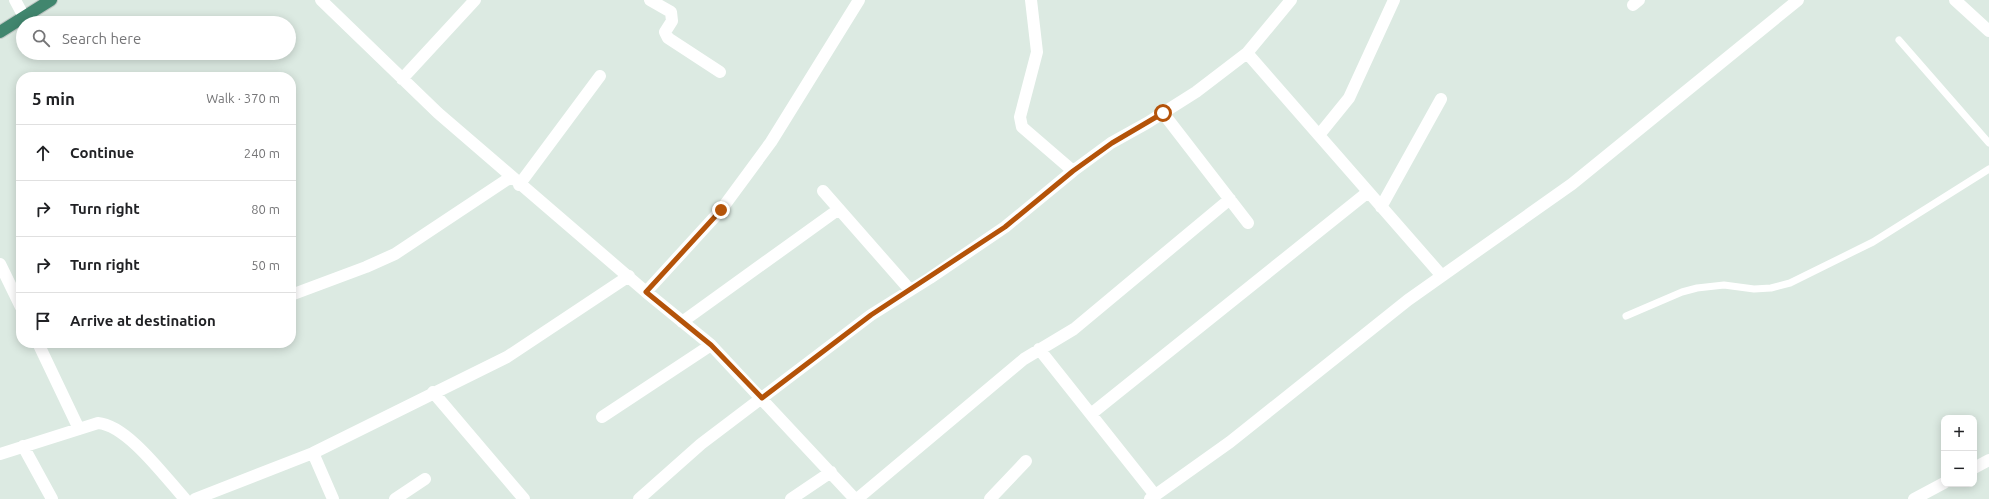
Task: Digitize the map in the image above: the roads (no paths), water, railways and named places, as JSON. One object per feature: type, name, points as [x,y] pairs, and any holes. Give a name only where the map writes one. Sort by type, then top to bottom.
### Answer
[{"type":"highway","points":[[26,16],[51,0]]},
{"type":"highway","points":[[0,32],[16,22]]},
{"type":"street","points":[[15,0],[23,16]]},
{"type":"street","points":[[321,0],[438,113],[515,181],[711,345],[856,499],[1024,359],[1074,329],[1230,199]]},
{"type":"street","points":[[402,79],[475,0]]},
{"type":"street","points":[[650,0],[671,12],[672,20],[665,32],[668,38],[720,72]]},
{"type":"street","points":[[646,292],[726,204],[771,142],[859,0]]},
{"type":"street","points":[[1031,0],[1037,52],[1020,117],[1021,123],[1022,127],[1073,171]]},
{"type":"street","points":[[639,499],[701,444],[871,315],[1005,227],[1073,171],[1112,143],[1196,92],[1247,53],[1291,0]]},
{"type":"street","points":[[1319,135],[1349,98],[1394,0]]},
{"type":"street","points":[[1039,349],[1091,414],[1153,497],[1230,442],[1408,300],[1572,184],[1798,0]]},
{"type":"street","points":[[1959,1],[1989,31]]},
{"type":"street","points":[[1247,53],[1442,276]]},
{"type":"street","points":[[296,293],[366,267],[395,254],[515,181],[600,76]]},
{"type":"street","points":[[1381,207],[1441,98]]},
{"type":"street","points":[[1163,113],[1248,223]]},
{"type":"street","points":[[824,190],[910,290]]},
{"type":"street","points":[[1091,414],[1368,192]]},
{"type":"street","points":[[682,322],[839,208]]},
{"type":"street","points":[[0,264],[16,297]]},
{"type":"street","points":[[195,499],[313,453],[433,392],[507,357],[552,329],[629,276]]},
{"type":"street","points":[[602,417],[711,345]]},
{"type":"street","points":[[40,348],[79,429]]},
{"type":"street","points":[[433,392],[524,499]]},
{"type":"street","points":[[0,454],[98,423],[107,424],[127,436],[185,499]]},
{"type":"street","points":[[23,446],[52,499]]},
{"type":"street","points":[[313,453],[333,499]]},
{"type":"street","points":[[1977,466],[1989,460]]},
{"type":"street","points":[[990,499],[1026,461]]},
{"type":"street","points":[[791,499],[831,472]]},
{"type":"street","points":[[395,499],[425,480]]},
{"type":"street","points":[[1914,499],[1941,485]]},
{"type":"lane","points":[[1899,40],[1989,143]]},
{"type":"lane","points":[[1626,316],[1682,292],[1697,288],[1724,285],[1742,288],[1760,288],[1790,283],[1873,242],[1989,169]]}]
